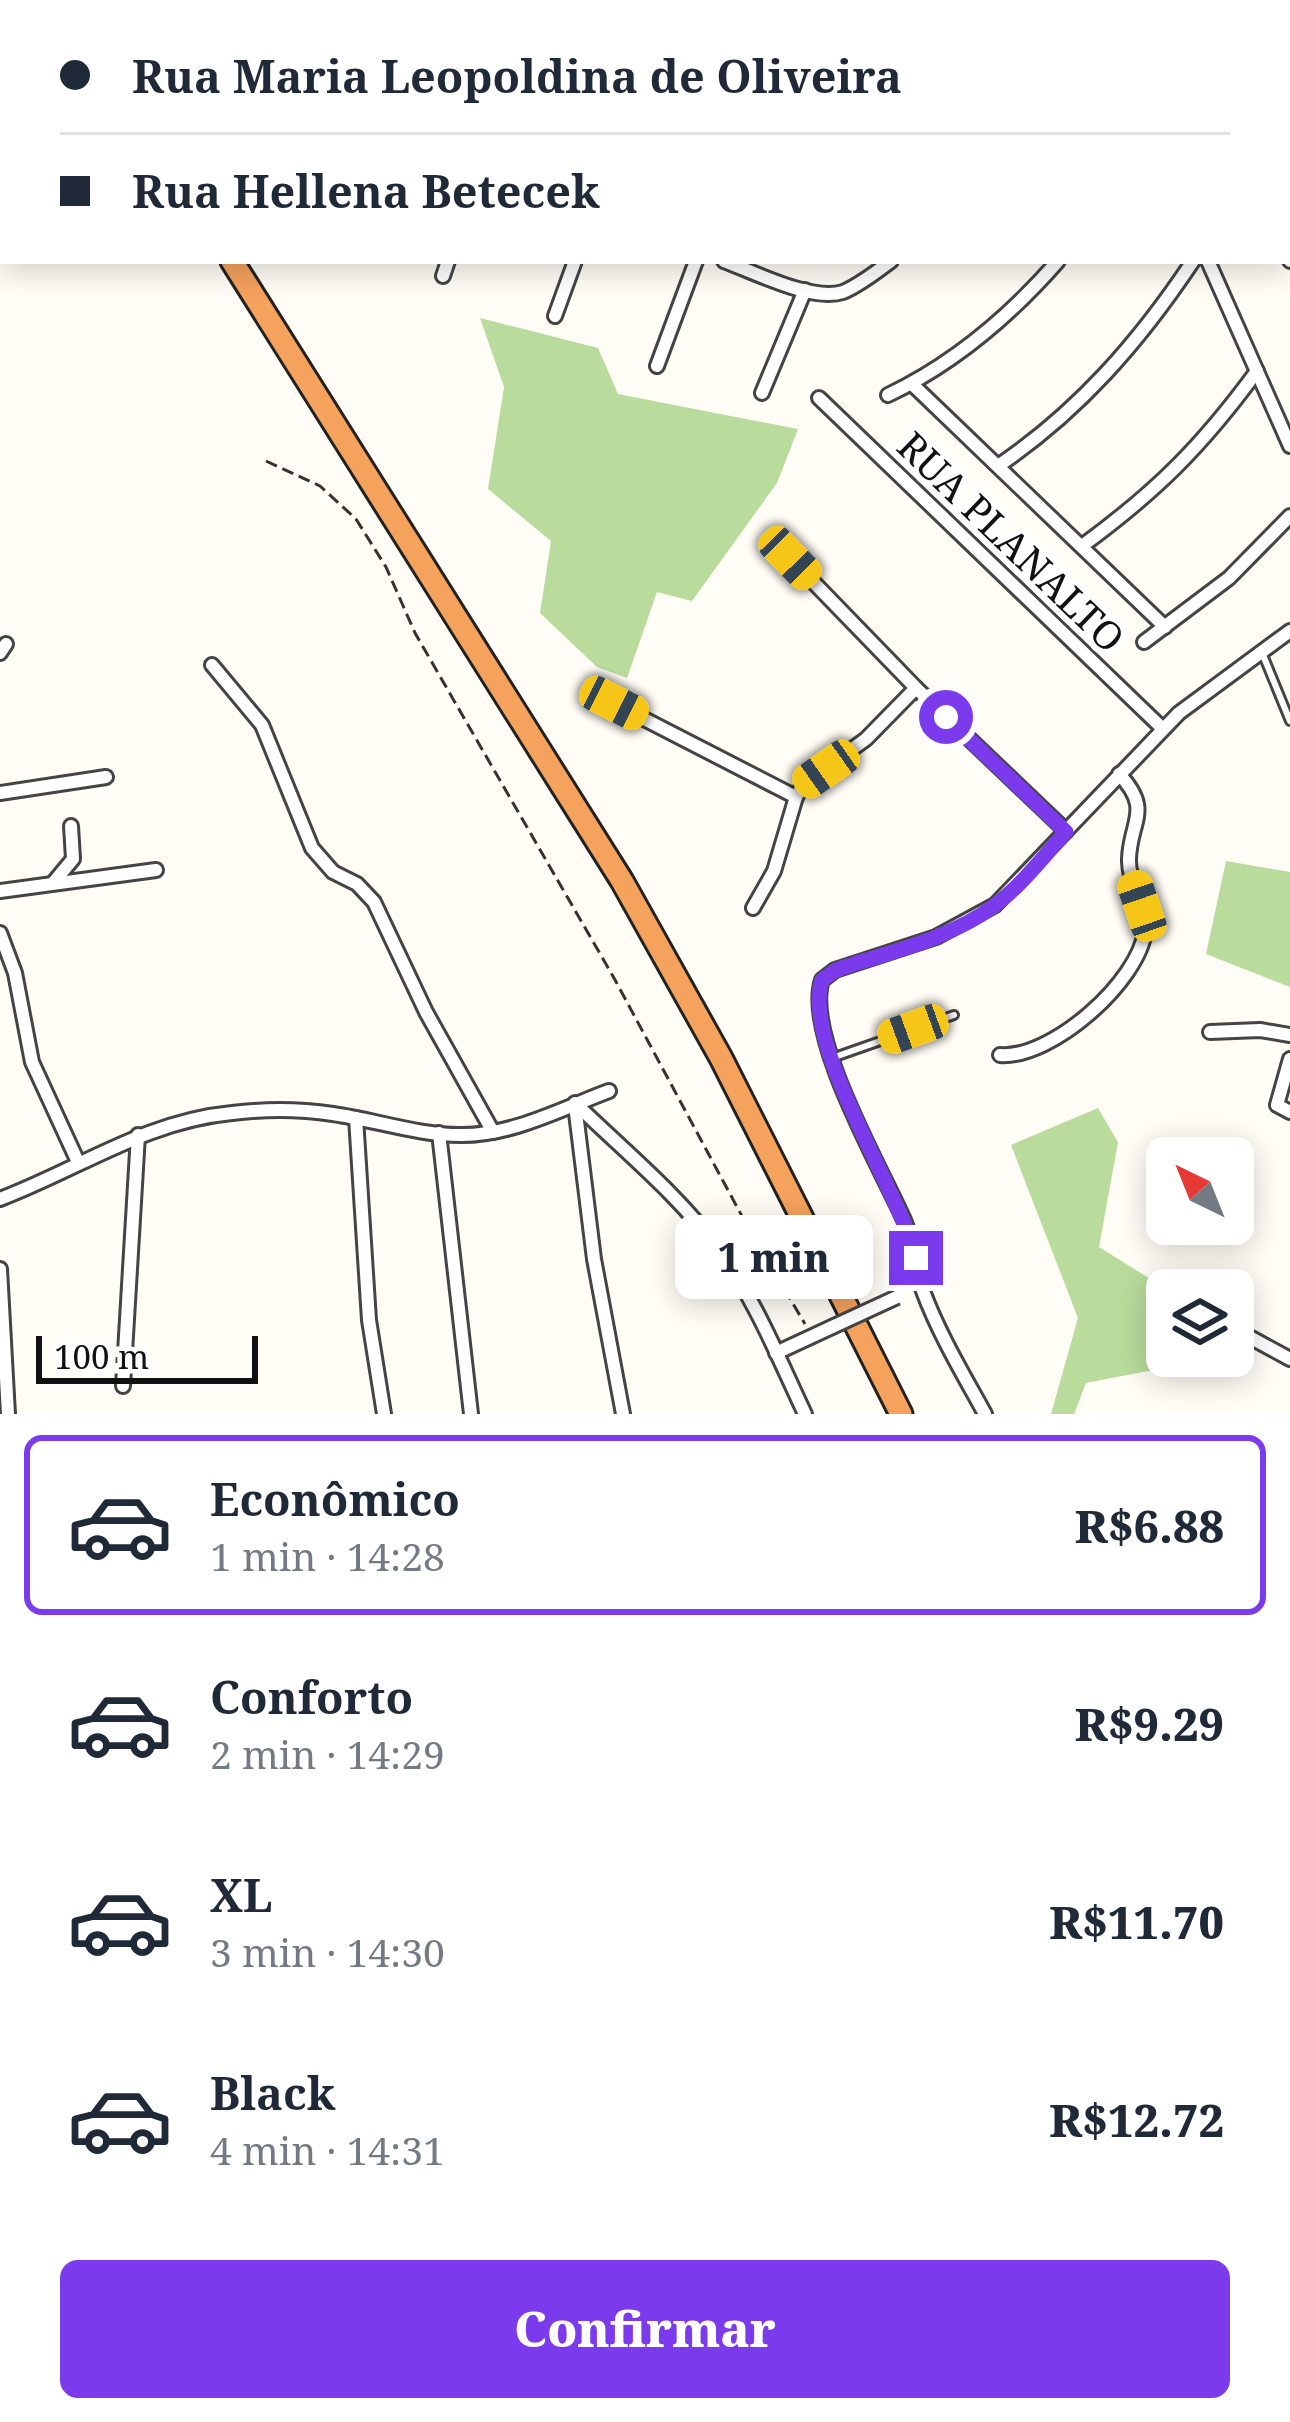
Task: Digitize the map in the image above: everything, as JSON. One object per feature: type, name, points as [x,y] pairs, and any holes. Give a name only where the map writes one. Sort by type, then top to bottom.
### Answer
[{"type":"highway","points":[[234,264],[622,880],[731,1078],[901,1414]]},
{"type":"street","points":[[443,276],[447,264]]},
{"type":"street","points":[[555,316],[574,264]]},
{"type":"street","points":[[656,366],[694,264]]},
{"type":"street","points":[[732,264],[805,290],[831,294],[843,292],[886,264]]},
{"type":"street","points":[[888,395],[978,340],[1055,264]]},
{"type":"street","points":[[998,466],[1092,390],[1191,264]]},
{"type":"street","points":[[1209,264],[1290,446]]},
{"type":"street","points":[[762,393],[805,290]]},
{"type":"street","points":[[1082,546],[1176,471],[1257,370]]},
{"type":"street","points":[[912,384],[1166,627]]},
{"type":"street","name":"RUA PLANALTO","points":[[819,398],[1162,728]]},
{"type":"street","points":[[1144,642],[1229,578],[1290,516]]},
{"type":"street","points":[[790,558],[1066,832]]},
{"type":"street","points":[[986,1414],[921,1286],[905,1222],[832,1058],[818,1000],[822,980],[836,970],[936,937],[977,917],[1011,891],[1162,728],[1290,631]]},
{"type":"street","points":[[212,665],[262,725],[312,848],[333,872],[374,902],[426,1012],[493,1132]]},
{"type":"street","points":[[753,908],[774,871],[804,784],[880,727],[916,688]]},
{"type":"street","points":[[614,703],[796,797]]},
{"type":"street","points":[[1000,1055],[1016,1056],[1061,1035],[1137,962],[1145,917],[1129,860],[1139,812],[1132,788],[1119,774]]},
{"type":"street","points":[[0,793],[106,777]]},
{"type":"street","points":[[52,884],[73,859],[70,826]]},
{"type":"street","points":[[0,891],[156,870]]},
{"type":"street","points":[[1,936],[15,973],[32,1062],[79,1162]]},
{"type":"street","points":[[1210,1032],[1260,1030],[1290,1035]]},
{"type":"street","points":[[1290,1059],[1277,1105],[1290,1112]]},
{"type":"street","points":[[0,1198],[138,1135],[228,1113],[304,1111],[439,1133],[493,1132],[609,1090]]},
{"type":"street","points":[[575,1103],[698,1223],[736,1276],[805,1414]]},
{"type":"street","points":[[575,1103],[594,1259],[622,1414]]},
{"type":"street","points":[[356,1118],[370,1336],[384,1414]]},
{"type":"street","points":[[439,1133],[471,1414]]},
{"type":"street","points":[[123,1386],[138,1135]]},
{"type":"street","points":[[0,1269],[8,1414]]},
{"type":"street","points":[[776,1353],[921,1286]]},
{"type":"street","points":[[1254,1339],[1290,1359]]},
{"type":"lane","points":[[1261,652],[1290,721]]},
{"type":"lane","points":[[832,1058],[954,1015]]},
{"type":"path","points":[[266,461],[304,476],[346,506],[386,567],[416,633],[812,1336]]},
{"type":"green space","points":[[480,318],[598,348],[618,394],[798,429],[777,483],[692,601],[657,592],[627,678],[597,667],[540,613],[551,541],[488,489],[504,387]]},
{"type":"green space","points":[[1226,861],[1290,872],[1290,987],[1206,954]]},
{"type":"green space","points":[[1098,1108],[1118,1142],[1099,1247],[1146,1276],[1146,1371],[1086,1383],[1074,1414],[1051,1414],[1078,1318],[1011,1145]]},
{"type":"route","points":[[916,1258],[905,1222],[832,1058],[818,1000],[822,980],[836,970],[936,937],[977,917],[1011,891],[1066,832],[946,717]]}]
